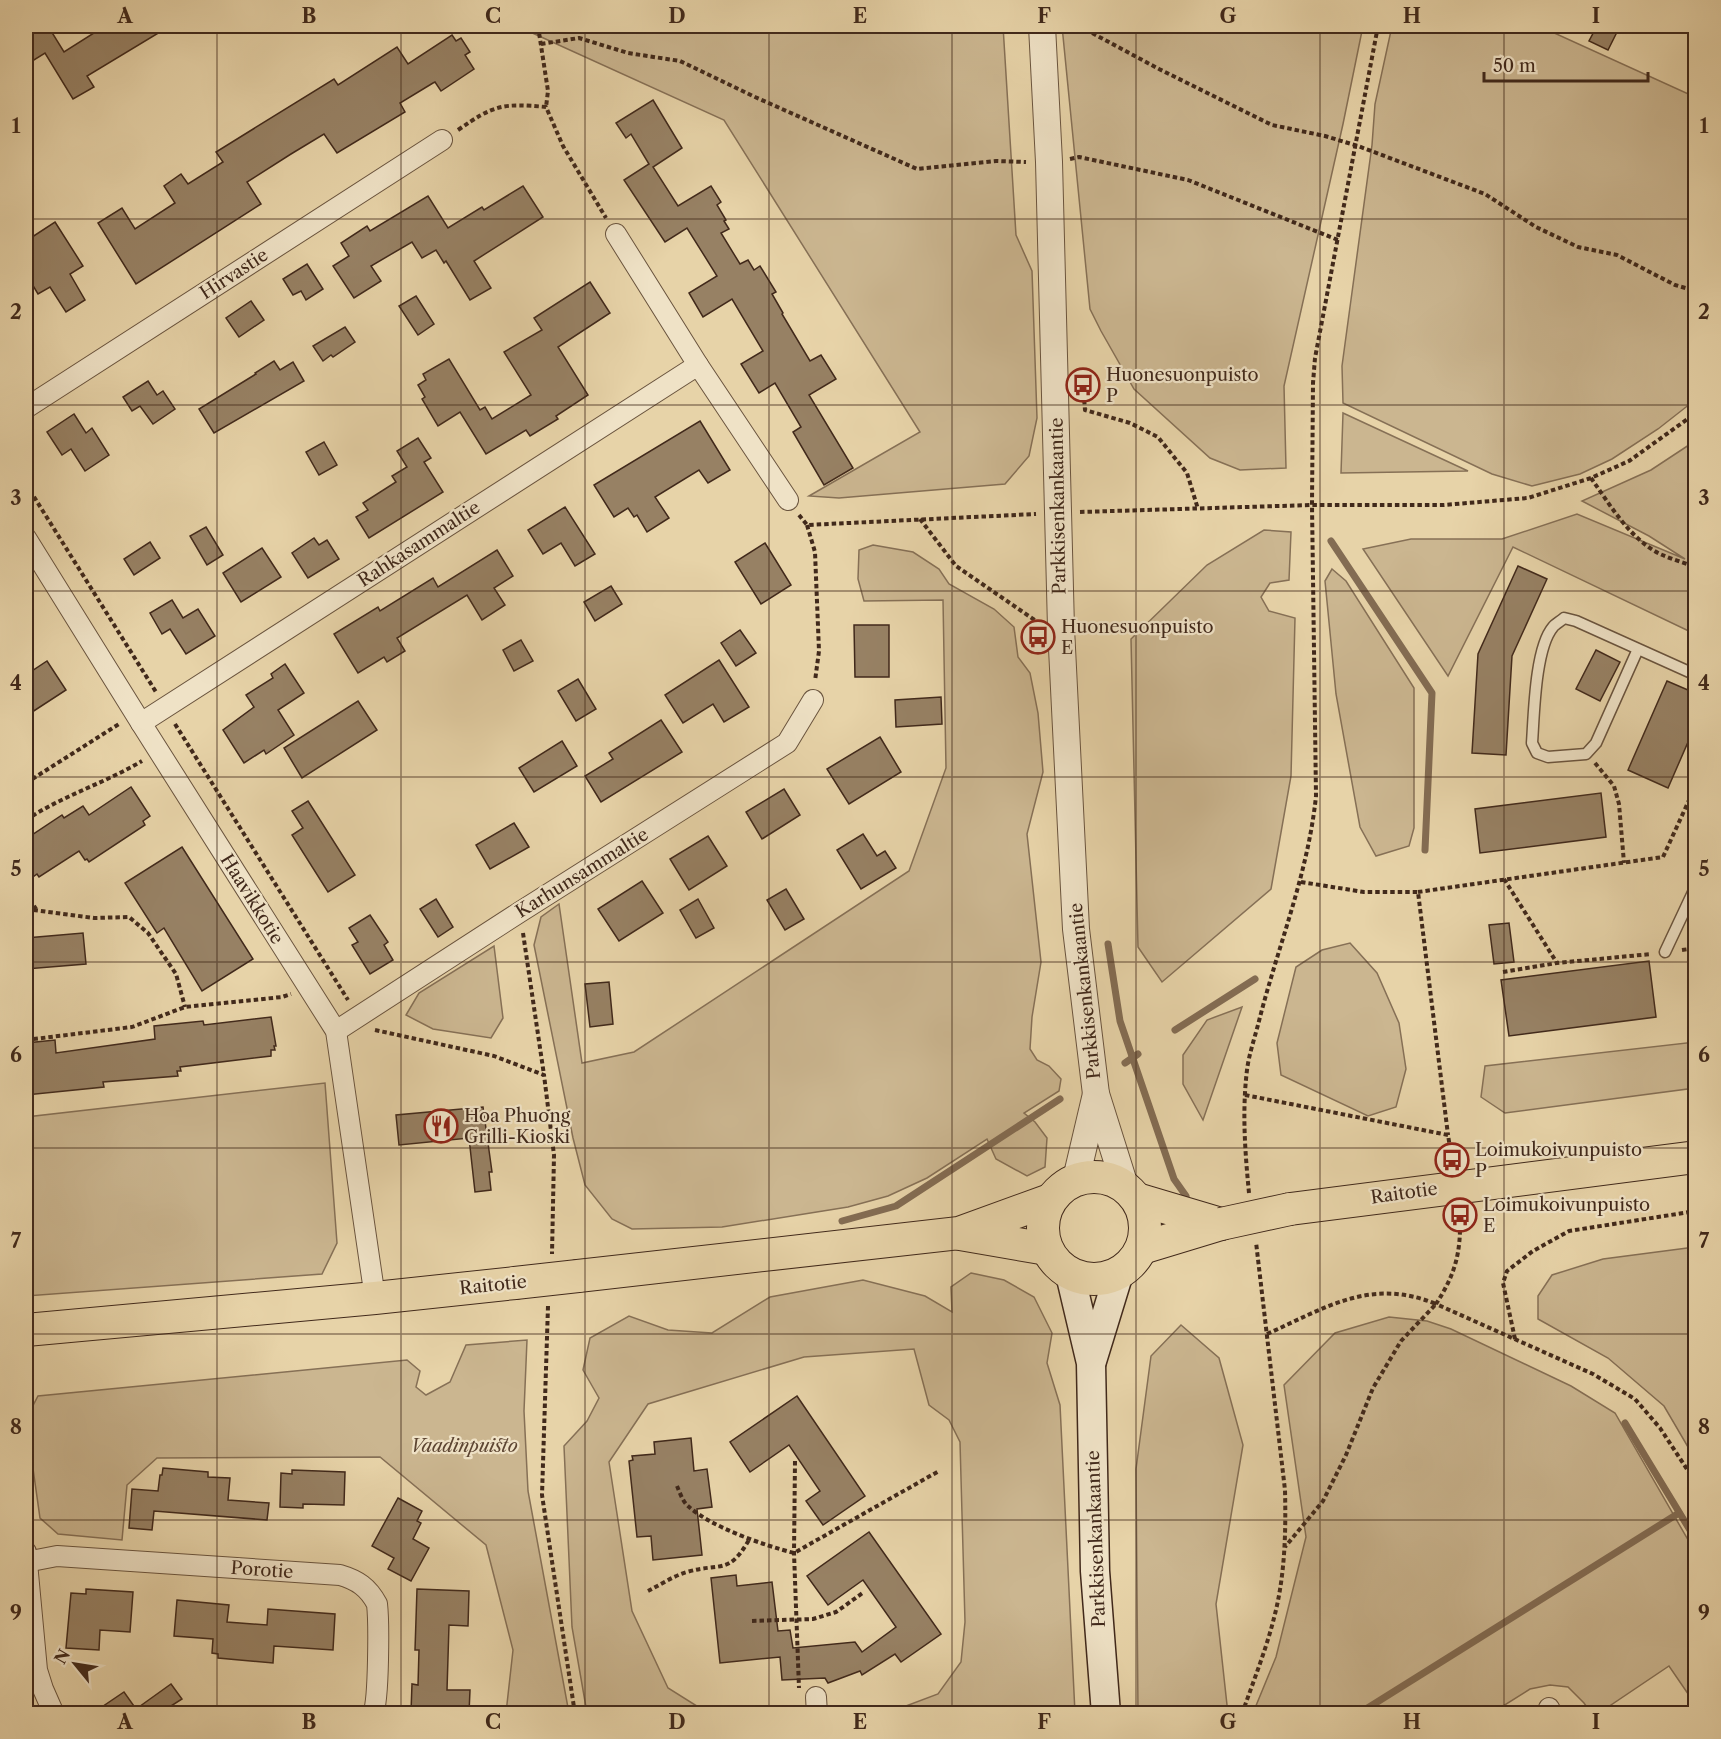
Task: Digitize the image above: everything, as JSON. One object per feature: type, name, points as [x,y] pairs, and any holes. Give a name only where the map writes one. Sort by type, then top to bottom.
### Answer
[{"type":"main road","name":"Raitotie","points":[[1142,1248],[1221,1224],[1290,1209],[1695,1157]]},
{"type":"main road","points":[[1093,1176],[1110,1178],[1131,1192],[1144,1214],[1146,1232],[1142,1248],[1132,1263],[1119,1273],[1103,1279],[1086,1279],[1070,1274],[1056,1263],[1047,1249],[1042,1233],[1043,1216],[1050,1200],[1061,1188],[1076,1179],[1093,1176]]},
{"type":"main road","name":"Raitotie","points":[[1131,1192],[1221,1224]]},
{"type":"main road","name":"Raitotie","points":[[26,1330],[375,1298],[959,1233],[1050,1200]]},
{"type":"main road","name":"Raitotie","points":[[959,1233],[1047,1249]]},
{"type":"main road","name":"Parkkisenkankaantie","points":[[1091,1363],[1119,1273]]},
{"type":"main road","name":"Parkkisenkankaantie","points":[[1070,1274],[1091,1363],[1095,1571],[1106,1713]]},
{"type":"street","name":"Parkkisenkankaantie","points":[[1042,26],[1049,162],[1060,628],[1076,929],[1096,1094],[1131,1192]]},
{"type":"street","name":"Hirvastie","points":[[26,408],[442,140]]},
{"type":"street","points":[[616,234],[698,365],[788,500]]},
{"type":"street","name":"Rahkasammaltie","points":[[138,719],[165,707],[698,365]]},
{"type":"street","name":"Haavikkotie","points":[[26,538],[158,752],[336,1032],[375,1298]]},
{"type":"street","name":"Karhunsammaltie","points":[[336,1032],[520,912],[788,743],[813,700]]},
{"type":"street","name":"Parkkisenkankaantie","points":[[1076,1179],[1096,1094]]},
{"type":"street","name":"Porotie","points":[[26,1558],[57,1556],[340,1575],[353,1579],[368,1590],[377,1604],[377,1662],[373,1713]]},
{"type":"street","points":[[26,1558],[37,1670],[54,1713]]},
{"type":"lane","points":[[1638,650],[1596,743],[1586,754],[1548,757],[1537,753],[1532,743],[1539,670],[1546,641],[1553,627],[1564,618],[1576,621],[1695,675]]},
{"type":"lane","points":[[1665,952],[1695,886]]},
{"type":"path","points":[[538,26],[548,91],[546,107],[563,146],[616,234]]},
{"type":"path","points":[[1079,26],[1272,124],[1355,145],[1485,194],[1536,227],[1578,247],[1617,255],[1675,285],[1695,291]]},
{"type":"path","points":[[1250,1195],[1245,1160],[1247,1068],[1263,1005],[1301,882],[1312,830],[1316,796],[1312,506],[1313,374],[1378,26]]},
{"type":"path","points":[[541,44],[579,38],[628,53],[680,61],[917,169],[996,161],[1049,162],[1079,157],[1188,180],[1338,240]]},
{"type":"path","points":[[442,140],[483,112],[504,105],[546,107]]},
{"type":"path","points":[[1083,385],[1085,410],[1131,423],[1158,437],[1187,473],[1198,509]]},
{"type":"path","points":[[1079,512],[1444,505],[1528,498],[1591,478],[1629,460],[1695,412]]},
{"type":"path","points":[[1591,478],[1640,540],[1659,554],[1695,567]]},
{"type":"path","points":[[26,484],[358,1016],[376,1032],[494,1056],[544,1075]]},
{"type":"path","points":[[788,500],[807,525],[815,552],[819,651],[813,700]]},
{"type":"path","points":[[807,525],[1038,514]]},
{"type":"path","points":[[920,519],[956,566],[1036,620],[1037,628]]},
{"type":"path","points":[[26,783],[138,719]]},
{"type":"path","points":[[26,820],[44,808],[116,777],[158,752]]},
{"type":"path","points":[[1586,754],[1614,786],[1619,804],[1624,863]]},
{"type":"path","points":[[1301,882],[1364,892],[1418,892],[1663,857],[1695,785]]},
{"type":"path","points":[[1504,879],[1557,963]]},
{"type":"path","points":[[1418,892],[1452,1160]]},
{"type":"path","points":[[26,893],[36,909]]},
{"type":"path","points":[[26,909],[94,918],[129,917],[148,933],[176,974],[185,1007]]},
{"type":"path","points":[[520,912],[554,1155],[552,1246]]},
{"type":"path","points":[[1503,972],[1557,963],[1695,948]]},
{"type":"path","points":[[26,1040],[132,1027],[185,1007],[282,997],[309,988]]},
{"type":"path","points":[[1245,1095],[1448,1135]]},
{"type":"path","points":[[1515,1339],[1503,1283],[1507,1272],[1533,1251],[1569,1231],[1695,1211]]},
{"type":"path","points":[[1284,1548],[1323,1501],[1346,1455],[1372,1388],[1401,1341],[1436,1304],[1449,1284],[1457,1262],[1460,1215]]},
{"type":"path","points":[[1242,1713],[1274,1617],[1286,1529],[1285,1490],[1255,1236]]},
{"type":"path","points":[[1268,1334],[1345,1299],[1372,1293],[1411,1296],[1436,1304],[1593,1374],[1635,1399],[1660,1428],[1695,1483]]},
{"type":"path","points":[[546,1323],[542,1495],[575,1713]]},
{"type":"path","points":[[795,1461],[796,1620],[811,1703]]},
{"type":"path","points":[[677,1486],[686,1505],[709,1520],[771,1547],[794,1554],[939,1471]]},
{"type":"path","points":[[648,1591],[686,1572],[722,1566],[739,1558],[750,1538]]},
{"type":"path","points":[[753,1621],[813,1619],[836,1612],[864,1592]]},
{"type":"green space","points":[[517,26],[1003,26],[1016,235],[1032,271],[1037,418],[1029,456],[1005,484],[839,498],[809,496],[920,432],[724,120]]},
{"type":"green space","points":[[1062,26],[1363,26],[1284,386],[1286,468],[1240,470],[1210,458],[1134,389],[1101,331],[1090,309]]},
{"type":"green space","points":[[1392,26],[1539,26],[1695,97],[1695,400],[1658,429],[1612,459],[1580,474],[1532,486],[1492,474],[1343,403],[1342,366],[1372,145],[1375,104]]},
{"type":"green space","points":[[1343,413],[1468,471],[1341,473]]},
{"type":"green space","points":[[1695,441],[1695,634],[1513,547],[1448,676],[1363,549],[1411,539],[1502,539],[1577,514],[1685,559],[1649,536],[1582,501],[1651,470]]},
{"type":"green space","points":[[1264,530],[1291,532],[1289,580],[1270,583],[1261,597],[1269,611],[1295,618],[1291,776],[1271,889],[1162,982],[1138,947],[1131,639],[1207,565]]},
{"type":"green space","points":[[873,545],[913,552],[939,569],[949,584],[994,609],[1014,627],[1018,657],[1030,673],[1038,713],[1043,772],[1027,834],[1041,962],[1032,1017],[1030,1049],[1037,1060],[1049,1066],[1061,1079],[1059,1091],[1024,1113],[1035,1122],[1047,1138],[1045,1167],[1027,1176],[996,1159],[987,1139],[927,1178],[888,1196],[848,1207],[722,1227],[632,1229],[612,1219],[585,1185],[573,1138],[534,945],[541,917],[559,904],[582,1063],[634,1052],[909,871],[946,768],[943,600],[864,601],[858,579],[859,550]]},
{"type":"green space","points":[[1332,569],[1346,581],[1414,688],[1414,828],[1409,846],[1376,856],[1360,827],[1336,694],[1325,581]]},
{"type":"green space","points":[[1350,943],[1377,973],[1399,1023],[1406,1069],[1396,1107],[1368,1116],[1281,1075],[1277,1043],[1296,967],[1322,950]]},
{"type":"green space","points":[[494,946],[503,1018],[491,1038],[433,1029],[406,1015],[419,993]]},
{"type":"green space","points":[[1242,1007],[1203,1120],[1183,1084],[1183,1055],[1207,1020]]},
{"type":"green space","points":[[1695,1042],[1695,1088],[1505,1113],[1481,1097],[1485,1066]]},
{"type":"green space","points":[[325,1083],[337,1243],[322,1274],[26,1296],[26,1117]]},
{"type":"green space","points":[[1696,1247],[1695,1459],[1664,1406],[1608,1358],[1538,1319],[1538,1296],[1552,1275],[1603,1259]]},
{"type":"green space","points":[[971,1273],[1004,1280],[1034,1297],[1052,1333],[1047,1363],[1060,1405],[1075,1713],[839,1713],[906,1706],[938,1694],[961,1662],[965,1622],[960,1442],[949,1420],[929,1405],[914,1349],[804,1357],[648,1404],[609,1462],[632,1611],[668,1688],[708,1713],[587,1713],[572,1627],[564,1446],[587,1421],[599,1398],[583,1370],[590,1338],[629,1316],[668,1330],[712,1333],[770,1297],[863,1280],[925,1296],[952,1312],[951,1287]]},
{"type":"green space","points":[[1389,1317],[1427,1321],[1451,1329],[1571,1386],[1615,1413],[1695,1552],[1695,1704],[1669,1666],[1599,1713],[1591,1713],[1568,1687],[1550,1685],[1530,1689],[1492,1713],[1253,1713],[1276,1657],[1306,1537],[1284,1385],[1335,1333]]},
{"type":"green space","points":[[1181,1325],[1219,1358],[1243,1445],[1216,1604],[1227,1705],[1224,1713],[1138,1713],[1136,1469],[1151,1356]]},
{"type":"green space","name":"Vaadinpuisto","points":[[527,1340],[524,1411],[528,1491],[569,1713],[506,1713],[513,1650],[486,1545],[380,1457],[157,1458],[127,1485],[122,1540],[58,1534],[40,1518],[26,1419],[38,1396],[407,1360],[420,1371],[416,1387],[426,1395],[450,1382],[466,1345]]},
{"type":"building","points":[[26,26],[48,26],[64,52],[94,33],[90,26],[170,26],[87,76],[94,87],[73,99],[45,53],[26,65]]},
{"type":"building","points":[[1597,26],[1620,26],[1608,50],[1589,41]]},
{"type":"building","points":[[452,35],[456,41],[461,38],[470,52],[465,55],[474,69],[441,91],[435,82],[400,103],[405,112],[337,153],[324,134],[291,154],[247,182],[261,204],[136,284],[98,223],[122,208],[135,229],[175,203],[164,186],[181,174],[188,184],[223,162],[216,152],[334,79],[338,85],[397,47],[408,64]]},
{"type":"building","points":[[653,100],[682,148],[653,167],[678,206],[711,186],[721,202],[717,205],[729,229],[721,233],[740,264],[748,260],[754,270],[760,266],[776,292],[772,294],[782,314],[810,361],[821,355],[836,379],[809,395],[853,468],[824,485],[793,432],[801,427],[775,383],[759,393],[741,364],[763,351],[732,299],[703,317],[689,293],[717,276],[687,228],[665,242],[624,180],[649,164],[631,134],[626,138],[616,123]]},
{"type":"building","points":[[523,186],[543,217],[474,261],[491,288],[470,300],[446,261],[444,263],[436,250],[422,258],[412,242],[371,266],[381,281],[354,298],[333,266],[349,256],[341,243],[367,226],[370,231],[428,196],[448,228],[482,207],[484,210]]},
{"type":"building","points":[[55,222],[83,266],[70,274],[85,300],[66,312],[50,287],[38,294],[26,274],[26,241]]},
{"type":"building","points":[[307,264],[323,289],[306,300],[301,291],[293,295],[283,279]]},
{"type":"building","points":[[590,282],[610,313],[558,347],[588,395],[556,416],[558,419],[530,436],[526,430],[486,454],[460,412],[438,426],[422,399],[425,397],[418,385],[426,380],[423,374],[449,359],[480,410],[485,407],[492,419],[531,395],[504,352],[542,330],[534,318]]},
{"type":"building","points":[[416,296],[434,324],[418,335],[399,306]]},
{"type":"building","points":[[251,301],[264,320],[239,337],[226,318]]},
{"type":"building","points":[[345,327],[355,342],[323,361],[313,346]]},
{"type":"building","points":[[274,361],[280,370],[293,362],[304,381],[214,433],[199,409]]},
{"type":"building","points":[[148,381],[157,395],[163,391],[175,409],[153,424],[140,406],[132,411],[123,397]]},
{"type":"building","points":[[74,414],[86,433],[92,428],[109,455],[85,471],[71,449],[62,455],[47,432]]},
{"type":"building","points":[[700,421],[730,470],[708,483],[699,470],[655,497],[669,518],[647,532],[637,515],[634,517],[628,508],[614,517],[594,485]]},
{"type":"building","points":[[418,438],[431,458],[424,462],[443,492],[369,538],[356,517],[368,510],[363,503],[396,482],[392,476],[407,467],[397,451]]},
{"type":"building","points":[[324,442],[337,465],[319,475],[306,452]]},
{"type":"building","points":[[565,507],[595,554],[575,566],[561,543],[543,554],[528,530]]},
{"type":"building","points":[[206,527],[223,555],[207,565],[190,536]]},
{"type":"building","points":[[314,538],[319,545],[327,540],[339,559],[308,578],[292,553]]},
{"type":"building","points":[[150,542],[160,558],[134,575],[124,559]]},
{"type":"building","points":[[765,543],[791,585],[761,604],[735,562]]},
{"type":"building","points":[[262,548],[281,577],[241,602],[223,573]]},
{"type":"building","points":[[497,550],[513,576],[494,588],[505,605],[482,620],[467,595],[397,638],[405,651],[387,662],[384,657],[358,673],[334,634],[378,607],[380,611],[433,578],[438,587]]},
{"type":"building","points":[[1518,566],[1547,579],[1512,656],[1506,755],[1472,753],[1478,654]]},
{"type":"building","points":[[611,586],[622,604],[595,621],[584,602]]},
{"type":"building","points":[[172,600],[183,618],[198,609],[215,636],[186,654],[170,629],[162,634],[150,613]]},
{"type":"building","points":[[854,625],[889,625],[889,677],[855,677]]},
{"type":"building","points":[[740,630],[756,653],[736,666],[721,643]]},
{"type":"building","points":[[521,640],[533,661],[514,671],[503,650]]},
{"type":"building","points":[[1596,650],[1620,662],[1600,701],[1576,689]]},
{"type":"building","points":[[719,660],[749,707],[724,722],[713,704],[683,723],[665,695]]},
{"type":"building","points":[[47,661],[66,690],[26,716],[26,675]]},
{"type":"building","points":[[285,664],[304,693],[278,710],[294,735],[266,754],[264,750],[244,763],[223,730],[254,707],[246,695],[273,678],[271,674]]},
{"type":"building","points":[[578,679],[596,709],[576,721],[558,691]]},
{"type":"building","points":[[1667,681],[1695,693],[1695,726],[1668,788],[1628,770]]},
{"type":"building","points":[[941,697],[942,724],[896,727],[895,700]]},
{"type":"building","points":[[358,701],[377,730],[302,778],[284,748]]},
{"type":"building","points":[[661,720],[682,752],[601,802],[585,776],[613,759],[609,753]]},
{"type":"building","points":[[880,737],[901,772],[849,804],[827,769]]},
{"type":"building","points":[[562,741],[577,766],[534,792],[519,768]]},
{"type":"building","points":[[131,787],[150,816],[143,821],[145,825],[89,862],[79,851],[39,877],[37,874],[26,882],[26,839],[62,815],[64,818],[83,806],[89,815]]},
{"type":"building","points":[[784,789],[800,815],[762,839],[746,812]]},
{"type":"building","points":[[1601,793],[1606,837],[1480,853],[1475,809]]},
{"type":"building","points":[[308,801],[355,875],[328,892],[292,835],[303,828],[292,811]]},
{"type":"building","points":[[514,823],[529,847],[490,869],[476,845]]},
{"type":"building","points":[[863,834],[877,856],[885,851],[896,868],[861,889],[837,850]]},
{"type":"building","points":[[708,836],[727,866],[689,890],[670,859]]},
{"type":"building","points":[[182,847],[253,959],[202,991],[164,928],[157,933],[125,883]]},
{"type":"building","points":[[642,881],[663,913],[619,941],[598,909]]},
{"type":"building","points":[[786,889],[804,919],[785,930],[767,900]]},
{"type":"building","points":[[436,899],[453,927],[438,937],[420,909]]},
{"type":"building","points":[[698,899],[714,928],[696,938],[680,910]]},
{"type":"building","points":[[370,915],[388,942],[384,945],[393,960],[370,974],[352,945],[358,942],[349,928]]},
{"type":"building","points":[[1509,923],[1514,962],[1494,964],[1489,925]]},
{"type":"building","points":[[83,933],[86,964],[26,969],[26,938]]},
{"type":"building","points":[[1649,961],[1656,1017],[1509,1036],[1501,980]]},
{"type":"building","points":[[609,982],[613,1024],[590,1027],[585,984]]},
{"type":"building","points":[[271,1017],[276,1046],[274,1046],[275,1050],[271,1050],[271,1056],[180,1067],[181,1071],[177,1071],[178,1076],[103,1082],[104,1087],[26,1095],[26,1043],[55,1040],[56,1053],[155,1039],[154,1026],[203,1021],[204,1025]]},
{"type":"building","name":"Hoa Phuong Grilli-Kioski","points":[[483,1107],[492,1172],[489,1172],[491,1190],[475,1192],[469,1138],[399,1145],[396,1115]]},
{"type":"building","points":[[797,1396],[865,1496],[823,1525],[806,1501],[820,1491],[789,1445],[750,1472],[730,1442]]},
{"type":"building","points":[[691,1438],[694,1471],[707,1469],[712,1507],[697,1509],[702,1555],[653,1560],[651,1536],[637,1537],[629,1461],[633,1460],[632,1456],[655,1454],[654,1442]]},
{"type":"building","points":[[163,1468],[208,1472],[208,1477],[230,1478],[228,1500],[269,1503],[267,1520],[154,1511],[152,1530],[129,1528],[132,1489],[158,1491]]},
{"type":"building","points":[[292,1470],[345,1472],[344,1505],[303,1504],[303,1508],[280,1507],[281,1473],[292,1474]]},
{"type":"building","points":[[398,1498],[422,1511],[417,1521],[421,1523],[413,1539],[429,1548],[411,1581],[388,1569],[394,1558],[372,1546]]},
{"type":"building","points":[[869,1532],[941,1634],[901,1662],[895,1654],[862,1675],[860,1671],[828,1683],[825,1678],[782,1680],[780,1657],[720,1663],[711,1578],[736,1575],[737,1586],[772,1582],[778,1631],[790,1630],[793,1648],[855,1642],[862,1652],[896,1627],[863,1580],[828,1605],[807,1576]]},
{"type":"building","points":[[86,1589],[133,1592],[130,1632],[100,1630],[99,1650],[66,1648],[71,1593],[86,1594]]},
{"type":"building","points":[[417,1589],[469,1591],[468,1626],[449,1625],[447,1690],[470,1690],[469,1713],[411,1712],[412,1684],[418,1685],[419,1650],[415,1650]]},
{"type":"building","points":[[177,1600],[229,1605],[227,1622],[267,1625],[268,1609],[335,1614],[333,1650],[274,1646],[273,1663],[218,1658],[218,1654],[212,1653],[213,1639],[174,1636]]},
{"type":"building","points":[[171,1684],[182,1699],[160,1713],[93,1713],[124,1692],[136,1709]]},
{"type":"waterway","points":[[1331,541],[1432,693],[1425,850]]},
{"type":"waterway","points":[[1108,944],[1120,1021],[1174,1179],[1186,1196]]},
{"type":"waterway","points":[[1175,1030],[1255,979]]},
{"type":"waterway","points":[[1125,1063],[1138,1054]]},
{"type":"waterway","points":[[842,1221],[896,1206],[1060,1099]]},
{"type":"waterway","points":[[1625,1423],[1696,1540]]},
{"type":"waterway","points":[[1358,1714],[1679,1513]]},
{"type":"place","name":"Huonesuonpuisto P","points":[[1083,385]]},
{"type":"place","name":"Huonesuonpuisto E","points":[[1038,637]]},
{"type":"place","name":"Hoa Phuong Grilli-Kioski","points":[[441,1126]]},
{"type":"place","name":"Loimukoivunpuisto P","points":[[1452,1160]]},
{"type":"place","name":"Loimukoivunpuisto E","points":[[1460,1215]]}]
